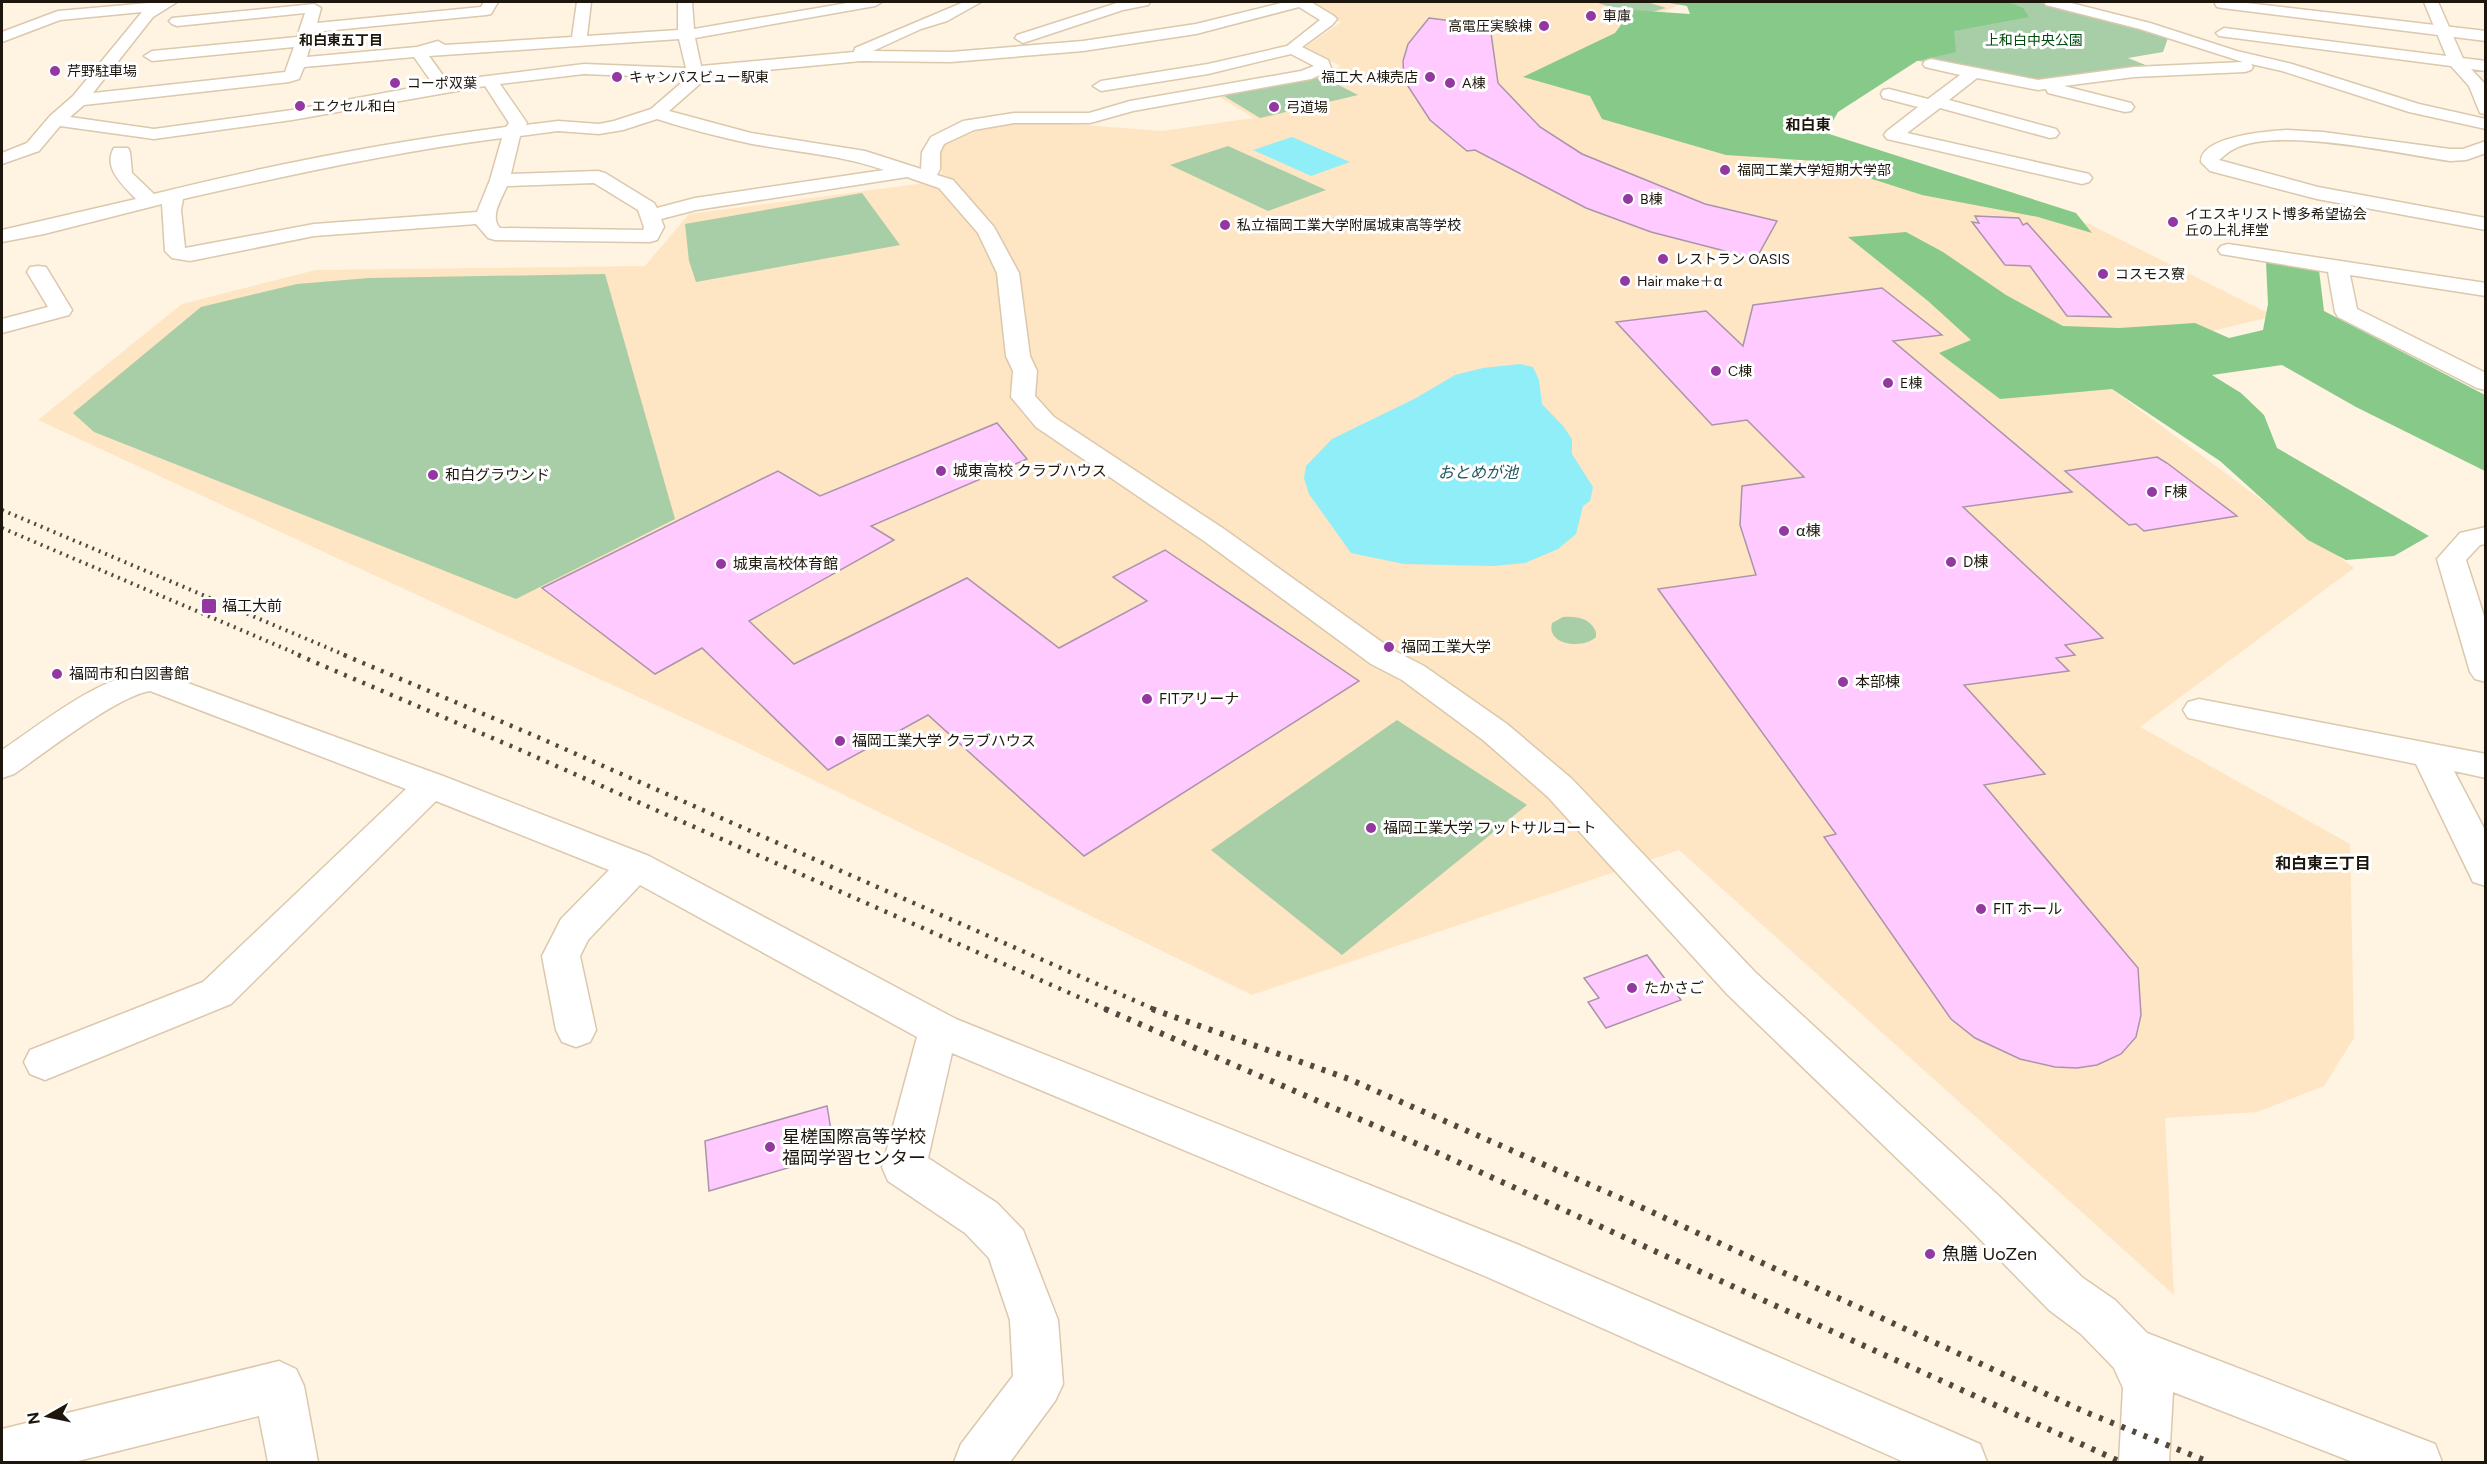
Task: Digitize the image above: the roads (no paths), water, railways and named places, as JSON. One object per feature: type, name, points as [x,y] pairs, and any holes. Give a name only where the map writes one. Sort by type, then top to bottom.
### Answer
[{"type":"street","points":[[152,56],[486,11],[491,2]]},
{"type":"street","points":[[579,41],[584,2]]},
{"type":"street","points":[[2,236],[53,226],[174,195],[324,161],[513,130],[558,126],[608,128],[657,112],[696,78],[686,34],[685,2]]},
{"type":"street","points":[[297,63],[418,52],[686,34],[875,2]]},
{"type":"street","points":[[852,57],[864,49],[916,26],[942,18],[974,2]]},
{"type":"street","points":[[984,55],[992,49],[1028,36],[1120,6],[1143,2]]},
{"type":"street","points":[[56,120],[154,134],[249,123],[489,80],[584,69],[695,72],[852,57],[984,55],[1083,46],[1196,28],[1300,2],[1329,19],[1293,49]]},
{"type":"street","points":[[2051,2],[2151,21],[2206,46],[2415,108],[2486,124]]},
{"type":"street","points":[[2431,2],[2457,63],[2479,82],[2477,85],[2486,109]]},
{"type":"street","points":[[2206,46],[2220,45],[2224,33],[2222,3],[2327,9],[2443,31],[2486,36]]},
{"type":"street","points":[[2,37],[58,16],[165,4]]},
{"type":"street","points":[[2,159],[33,147],[56,120],[79,100],[148,14],[165,4]]},
{"type":"street","points":[[79,100],[290,77],[293,75],[314,8],[177,21]]},
{"type":"street","points":[[2327,9],[2337,47]]},
{"type":"street","points":[[418,52],[439,46],[469,13]]},
{"type":"street","points":[[2224,33],[2486,66]]},
{"type":"street","points":[[650,216],[695,204],[917,174],[931,169],[931,152],[937,141],[969,126],[1014,118],[1090,118],[1130,106],[1305,75],[1323,68],[1322,63],[1293,49],[1208,69],[1094,82],[1130,106]]},
{"type":"street","points":[[418,52],[443,87]]},
{"type":"street","points":[[907,74],[926,56]]},
{"type":"street","points":[[1931,64],[2038,85],[2125,106]]},
{"type":"street","points":[[2038,85],[2134,72],[2273,64]]},
{"type":"street","points":[[1974,72],[1893,135],[2082,178]]},
{"type":"street","points":[[489,80],[518,123],[513,130],[500,180],[484,217],[486,225],[495,234],[650,236],[654,227],[647,207],[598,177],[500,180]]},
{"type":"street","points":[[1889,94],[2050,133]]},
{"type":"street","points":[[657,112],[698,126],[751,138],[865,157],[946,184],[987,231],[1008,273],[1018,356],[1025,372],[1023,397],[1045,422],[1214,535],[1382,657],[1413,673],[1495,732],[1560,788],[1757,998],[1983,1211],[2066,1294],[2098,1317],[2131,1352],[2148,1387],[2144,1462]]},
{"type":"street","points":[[2486,146],[2466,154],[2450,155],[2317,136],[2294,135],[2228,143],[2216,150],[2209,159],[2217,167],[2317,193],[2486,224]]},
{"type":"street","points":[[121,152],[123,175],[150,201]]},
{"type":"street","points":[[174,195],[171,210],[175,251],[179,254],[190,255],[314,230],[484,217]]},
{"type":"street","points":[[2228,250],[2486,290]]},
{"type":"street","points":[[2338,267],[2346,312],[2486,383]]},
{"type":"street","points":[[2,326],[61,310],[38,272]]},
{"type":"street","points":[[2486,535],[2470,539],[2451,560],[2486,672]]},
{"type":"street","points":[[2,766],[97,702],[132,683],[152,680],[431,785],[636,866],[942,1031],[1503,1261],[1962,1462]]},
{"type":"street","points":[[2199,711],[2486,766]]},
{"type":"street","points":[[2428,755],[2486,872]]},
{"type":"street","points":[[45,1062],[217,993],[431,785]]},
{"type":"street","points":[[576,1030],[561,956],[574,930],[636,866]]},
{"type":"street","points":[[942,1031],[934,1045],[904,1167],[981,1218],[1007,1245],[1034,1320],[1038,1384],[979,1462]]},
{"type":"street","points":[[2131,1352],[2417,1462]]},
{"type":"street","points":[[2,1455],[279,1386],[293,1462]]},
{"type":"water","points":[[1292,137],[1350,162],[1311,176],[1253,150]]},
{"type":"water","name":"おとめが池","points":[[1520,364],[1533,367],[1539,380],[1542,404],[1572,439],[1572,454],[1593,487],[1590,501],[1583,506],[1576,534],[1558,549],[1525,563],[1493,566],[1404,564],[1351,553],[1309,494],[1304,478],[1306,466],[1332,439],[1416,398],[1455,375],[1483,368]]},
{"type":"railway","points":[[2,510],[347,656]]},
{"type":"railway","points":[[2,528],[302,656]]},
{"type":"railway","points":[[298,655],[518,749],[1108,1010]]},
{"type":"railway","points":[[344,655],[533,735],[1156,1010]]},
{"type":"railway","points":[[1105,1009],[1438,1153],[2121,1462]]},
{"type":"railway","points":[[1152,1009],[1349,1079],[1652,1212],[2083,1411],[2209,1462]]},
{"type":"place","name":"車庫","points":[[1591,16]]},
{"type":"place","name":"高電圧実験棟","points":[[1544,26]]},
{"type":"place","name":"芹野駐車場","points":[[55,71]]},
{"type":"place","name":"キャンパスビュー駅東","points":[[617,77]]},
{"type":"place","name":"福工大 A棟売店","points":[[1430,77]]},
{"type":"place","name":"コーポ双葉","points":[[395,83]]},
{"type":"place","name":"A棟","points":[[1450,83]]},
{"type":"place","name":"エクセル和白","points":[[300,106]]},
{"type":"place","name":"弓道場","points":[[1274,107]]},
{"type":"place","name":"福岡工業大学短期大学部","points":[[1725,170]]},
{"type":"place","name":"B棟","points":[[1628,199]]},
{"type":"place","name":"イエスキリスト博多希望協会 丘の上礼拝堂","points":[[2173,222]]},
{"type":"place","name":"私立福岡工業大学附属城東高等学校","points":[[1225,225]]},
{"type":"place","name":"レストラン OASIS","points":[[1663,259]]},
{"type":"place","name":"コスモス寮","points":[[2103,274]]},
{"type":"place","name":"Hair make＋α","points":[[1625,281]]},
{"type":"place","name":"C棟","points":[[1716,371]]},
{"type":"place","name":"E棟","points":[[1888,383]]},
{"type":"place","name":"城東高校 クラブハウス","points":[[941,471]]},
{"type":"place","name":"和白グラウンド","points":[[433,475]]},
{"type":"place","name":"F棟","points":[[2152,492]]},
{"type":"place","name":"α棟","points":[[1784,531]]},
{"type":"place","name":"D棟","points":[[1951,562]]},
{"type":"place","name":"城東高校体育館","points":[[721,564]]},
{"type":"place","name":"福工大前","points":[[209,606]]},
{"type":"place","name":"福岡工業大学","points":[[1389,647]]},
{"type":"place","name":"福岡市和白図書館","points":[[57,674]]},
{"type":"place","name":"本部棟","points":[[1843,682]]},
{"type":"place","name":"FITアリーナ","points":[[1147,699]]},
{"type":"place","name":"福岡工業大学 クラブハウス","points":[[840,741]]},
{"type":"place","name":"福岡工業大学 フットサルコート","points":[[1371,828]]},
{"type":"place","name":"FIT ホール","points":[[1981,909]]},
{"type":"place","name":"たかさご","points":[[1632,988]]},
{"type":"place","name":"星槎国際高等学校 福岡学習センター","points":[[770,1147]]},
{"type":"place","name":"魚膳 UoZen","points":[[1930,1254]]},
{"type":"district","name":"和白東五丁目","points":[[341,40]]},
{"type":"district","name":"和白東","points":[[1808,125]]},
{"type":"district","name":"和白東三丁目","points":[[2323,863]]},
{"type":"park label","name":"上和白中央公園","points":[[2034,40]]}]
